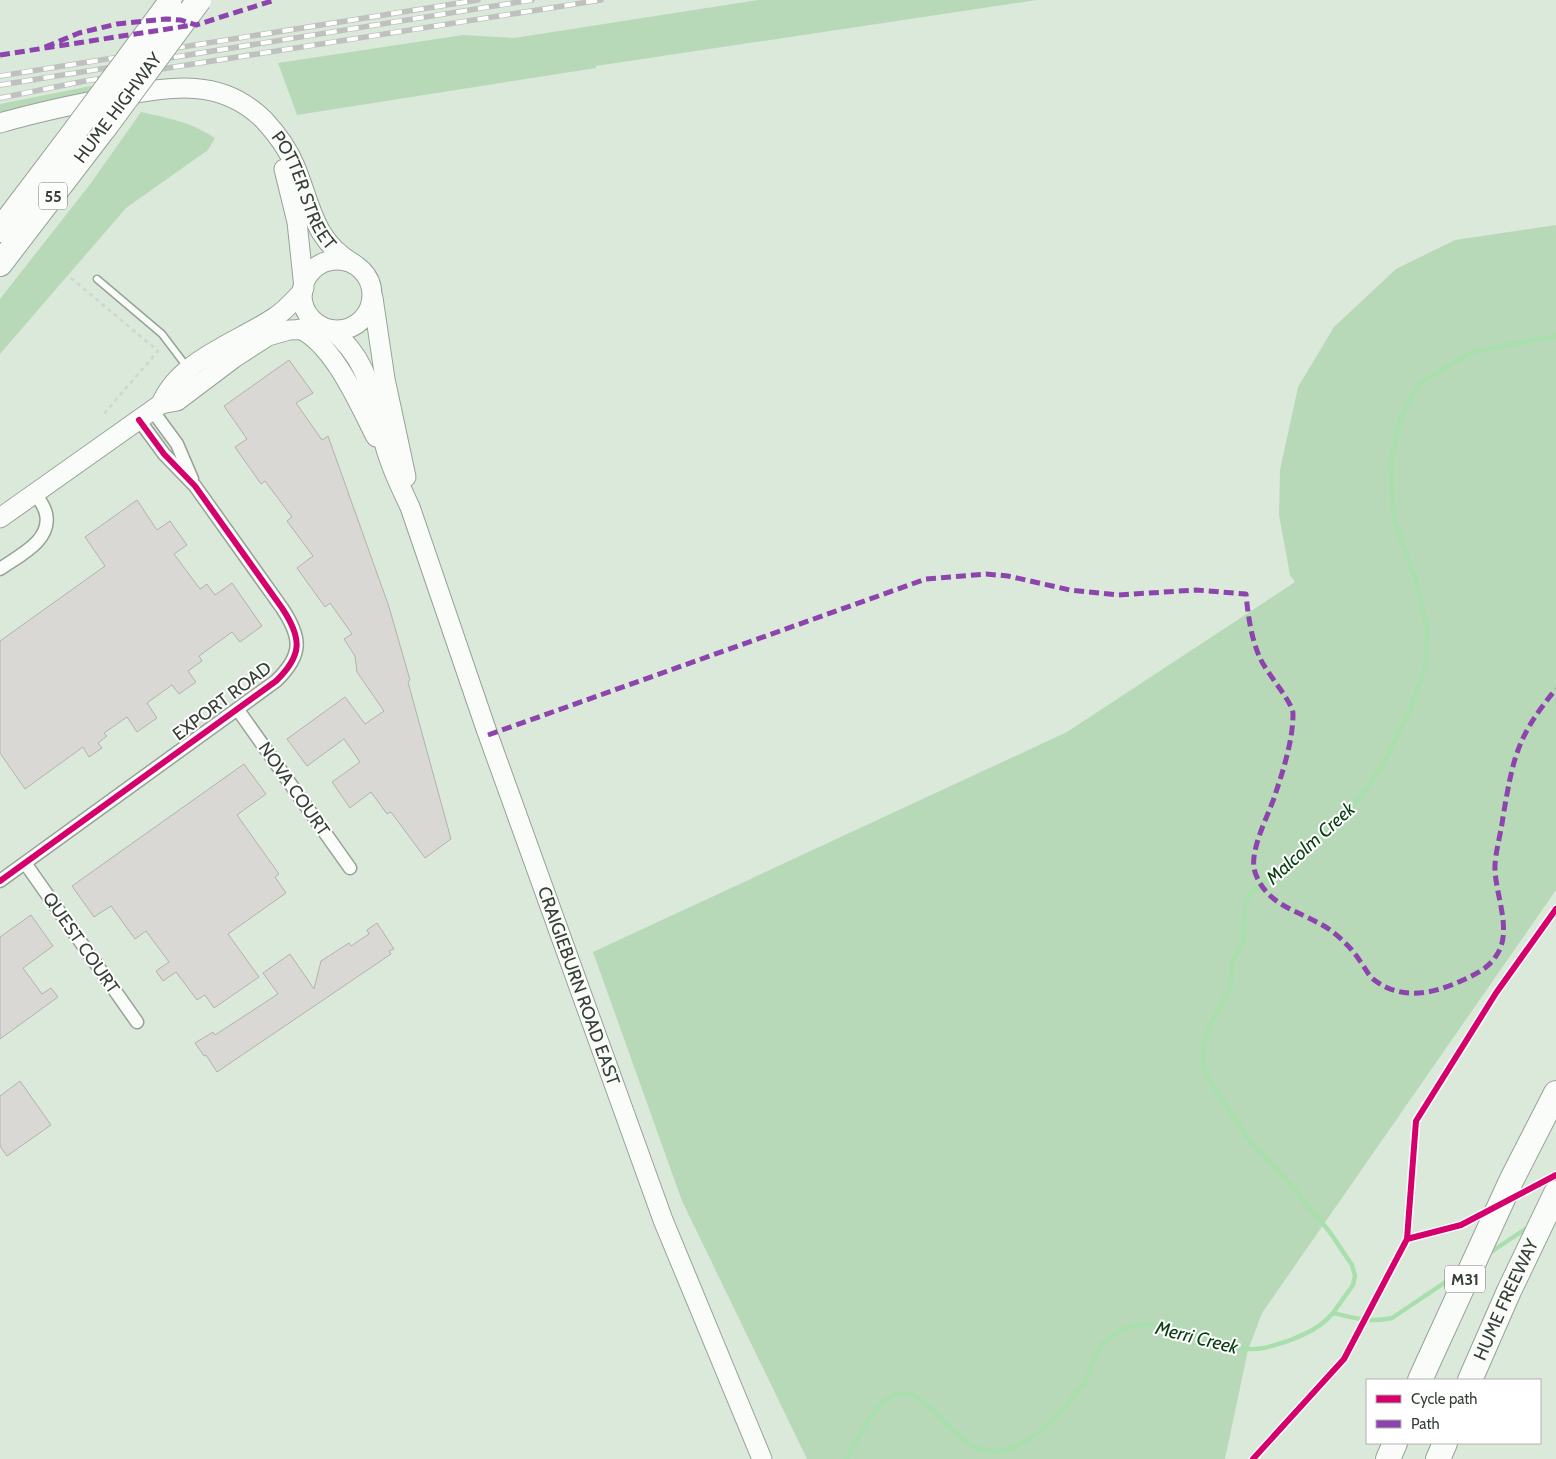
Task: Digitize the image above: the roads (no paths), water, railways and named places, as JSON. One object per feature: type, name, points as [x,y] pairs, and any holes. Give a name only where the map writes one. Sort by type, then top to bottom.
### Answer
[{"type":"highway","name":"HUME HIGHWAY","points":[[0,264],[199,0]]},
{"type":"highway","name":"HUME HIGHWAY","points":[[0,230],[170,2]]},
{"type":"highway","name":"M31","points":[[1420,1379],[1512,1179],[1556,1093]]},
{"type":"highway","name":"HUME FREEWAY","points":[[1470,1379],[1556,1193]]},
{"type":"highway","points":[[1388,1459],[1394,1444]]},
{"type":"highway","points":[[1438,1459],[1445,1444]]},
{"type":"main road","name":"POTTER STREET","points":[[0,123],[67,105],[168,88],[196,88],[216,91],[233,97],[257,113],[276,134],[290,155],[326,242],[336,252],[354,264]]},
{"type":"main road","name":"POTTER STREET","points":[[257,113],[276,147],[288,180],[297,222],[303,290]]},
{"type":"main road","points":[[0,518],[150,411],[177,401],[265,338],[284,331],[300,329],[330,330],[348,328],[359,323],[369,309],[373,292],[365,273],[354,264],[340,260],[321,264],[309,275],[303,290],[275,317],[224,344],[189,370],[167,389],[150,411]]},
{"type":"main road","points":[[303,290],[304,305],[309,315],[316,323],[330,330]]},
{"type":"main road","name":"CRAIGIEBURN ROAD EAST","points":[[373,292],[385,379],[410,507]]},
{"type":"main road","points":[[300,329],[319,343],[339,371],[392,468]]},
{"type":"main road","name":"CRAIGIEBURN ROAD EAST","points":[[330,330],[356,354],[367,374],[392,468],[410,507],[553,920],[663,1220],[762,1459]]},
{"type":"street","name":"EXPORT ROAD","points":[[0,881],[238,710],[287,670],[297,650],[296,635],[292,623],[282,608],[195,486],[164,454],[150,411]]},
{"type":"street","points":[[0,568],[34,544],[48,526],[46,513],[35,493]]},
{"type":"street","name":"NOVA COURT","points":[[238,710],[350,868]]},
{"type":"street","name":"QUEST COURT","points":[[25,863],[137,1022]]},
{"type":"lane","points":[[97,279],[162,334],[189,370]]},
{"type":"waterway","name":"Malcolm Creek","points":[[1333,1313],[1353,1285],[1355,1276],[1352,1265],[1329,1231],[1285,1178],[1247,1137],[1207,1077],[1203,1062],[1203,1047],[1208,1030],[1231,986],[1232,962],[1243,940],[1247,899],[1252,892],[1331,829],[1355,804],[1381,768],[1411,707],[1425,668],[1427,628],[1416,580],[1394,520],[1392,494],[1391,459],[1400,420],[1411,397],[1423,381],[1472,352],[1556,336]]},
{"type":"waterway","name":"Merri Creek","points":[[1488,1254],[1530,1226]]},
{"type":"waterway","name":"Merri Creek","points":[[846,1459],[864,1427],[880,1405],[886,1400],[901,1394],[914,1396],[927,1405],[967,1442],[983,1450],[1002,1451],[1026,1441],[1059,1414],[1085,1382],[1097,1351],[1105,1341],[1122,1330],[1149,1324],[1163,1325],[1234,1347],[1248,1349],[1264,1348],[1307,1333],[1318,1327],[1333,1313],[1369,1320],[1392,1318],[1459,1273]]},
{"type":"railway","points":[[0,76],[478,0]]},
{"type":"railway","points":[[0,85],[532,0]]},
{"type":"railway","points":[[0,98],[85,81],[601,0]]}]
